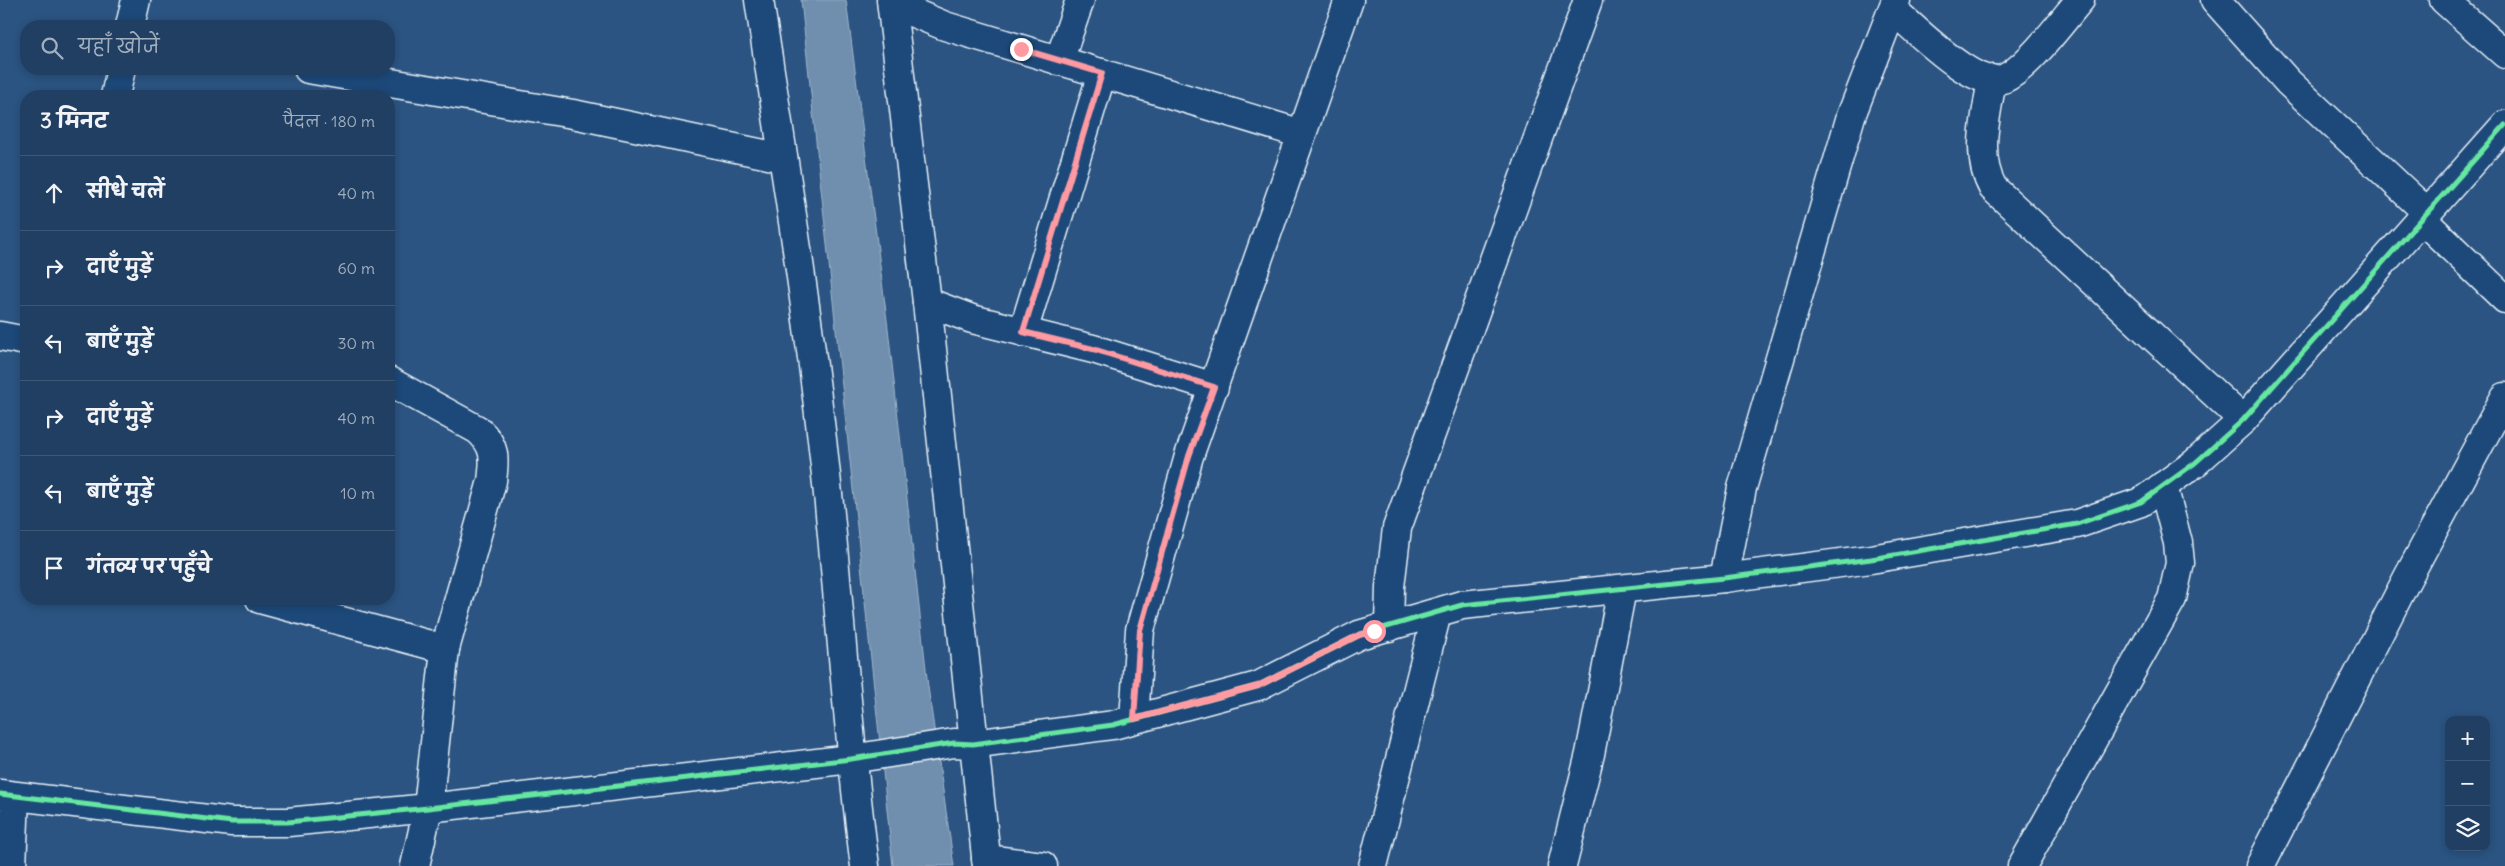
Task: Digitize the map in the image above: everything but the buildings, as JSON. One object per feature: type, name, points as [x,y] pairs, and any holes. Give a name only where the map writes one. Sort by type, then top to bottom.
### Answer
[{"type":"street","points":[[131,20],[136,0]]},
{"type":"street","points":[[759,0],[805,299],[829,504],[862,757],[865,866]]},
{"type":"street","points":[[1059,61],[1080,0]]},
{"type":"street","points":[[1134,719],[1140,630],[1189,456],[1349,0]]},
{"type":"street","points":[[1389,627],[1390,587],[1397,528],[1588,0]]},
{"type":"street","points":[[1724,578],[1742,488],[1848,126],[1895,5],[1965,71],[2002,80],[2017,71],[2080,0]]},
{"type":"street","points":[[2215,0],[2288,82],[2424,214],[2505,299]]},
{"type":"street","points":[[2444,0],[2505,54]]},
{"type":"street","points":[[892,2],[945,26],[1302,134]]},
{"type":"street","points":[[892,2],[927,302],[964,744],[987,862],[1043,866]]},
{"type":"street","points":[[1023,332],[1102,73]]},
{"type":"street","points":[[116,90],[120,75]]},
{"type":"street","points":[[343,75],[573,114],[784,158]]},
{"type":"street","points":[[1992,79],[1982,149],[1985,174],[1993,188],[2242,420]]},
{"type":"street","points":[[12,866],[8,795],[232,822],[288,822],[428,808],[964,744],[1113,724],[1258,686],[1359,635],[1462,606],[1724,578],[1871,559],[2077,524],[2141,502],[2195,463],[2242,420],[2505,125]]},
{"type":"street","points":[[927,302],[972,319],[1093,349],[1214,387]]},
{"type":"street","points":[[0,336],[20,340]]},
{"type":"street","points":[[395,384],[478,430],[490,440],[493,452],[492,481],[445,649],[428,808],[415,866]]},
{"type":"street","points":[[2260,866],[2407,579],[2505,397]]},
{"type":"street","points":[[2022,866],[2172,599],[2180,563],[2178,543],[2163,486]]},
{"type":"street","points":[[1562,866],[1590,754],[1622,588]]},
{"type":"street","points":[[282,605],[445,649]]},
{"type":"street","points":[[1373,866],[1437,613]]},
{"type":"water","points":[[801,0],[846,0],[888,328],[928,687],[954,866],[893,866]]},
{"type":"cycle path","points":[[0,794],[232,822],[288,822],[428,808],[851,759],[954,743],[973,744],[1113,725],[1258,686],[1359,635],[1462,605],[1724,578],[1871,559],[2077,524],[2141,502],[2195,463],[2243,420],[2505,125]]},
{"type":"route","points":[[1021,49],[1102,73],[1023,332],[1093,349],[1214,387],[1189,456],[1140,630],[1134,719],[1258,686],[1359,635],[1374,631]]}]
